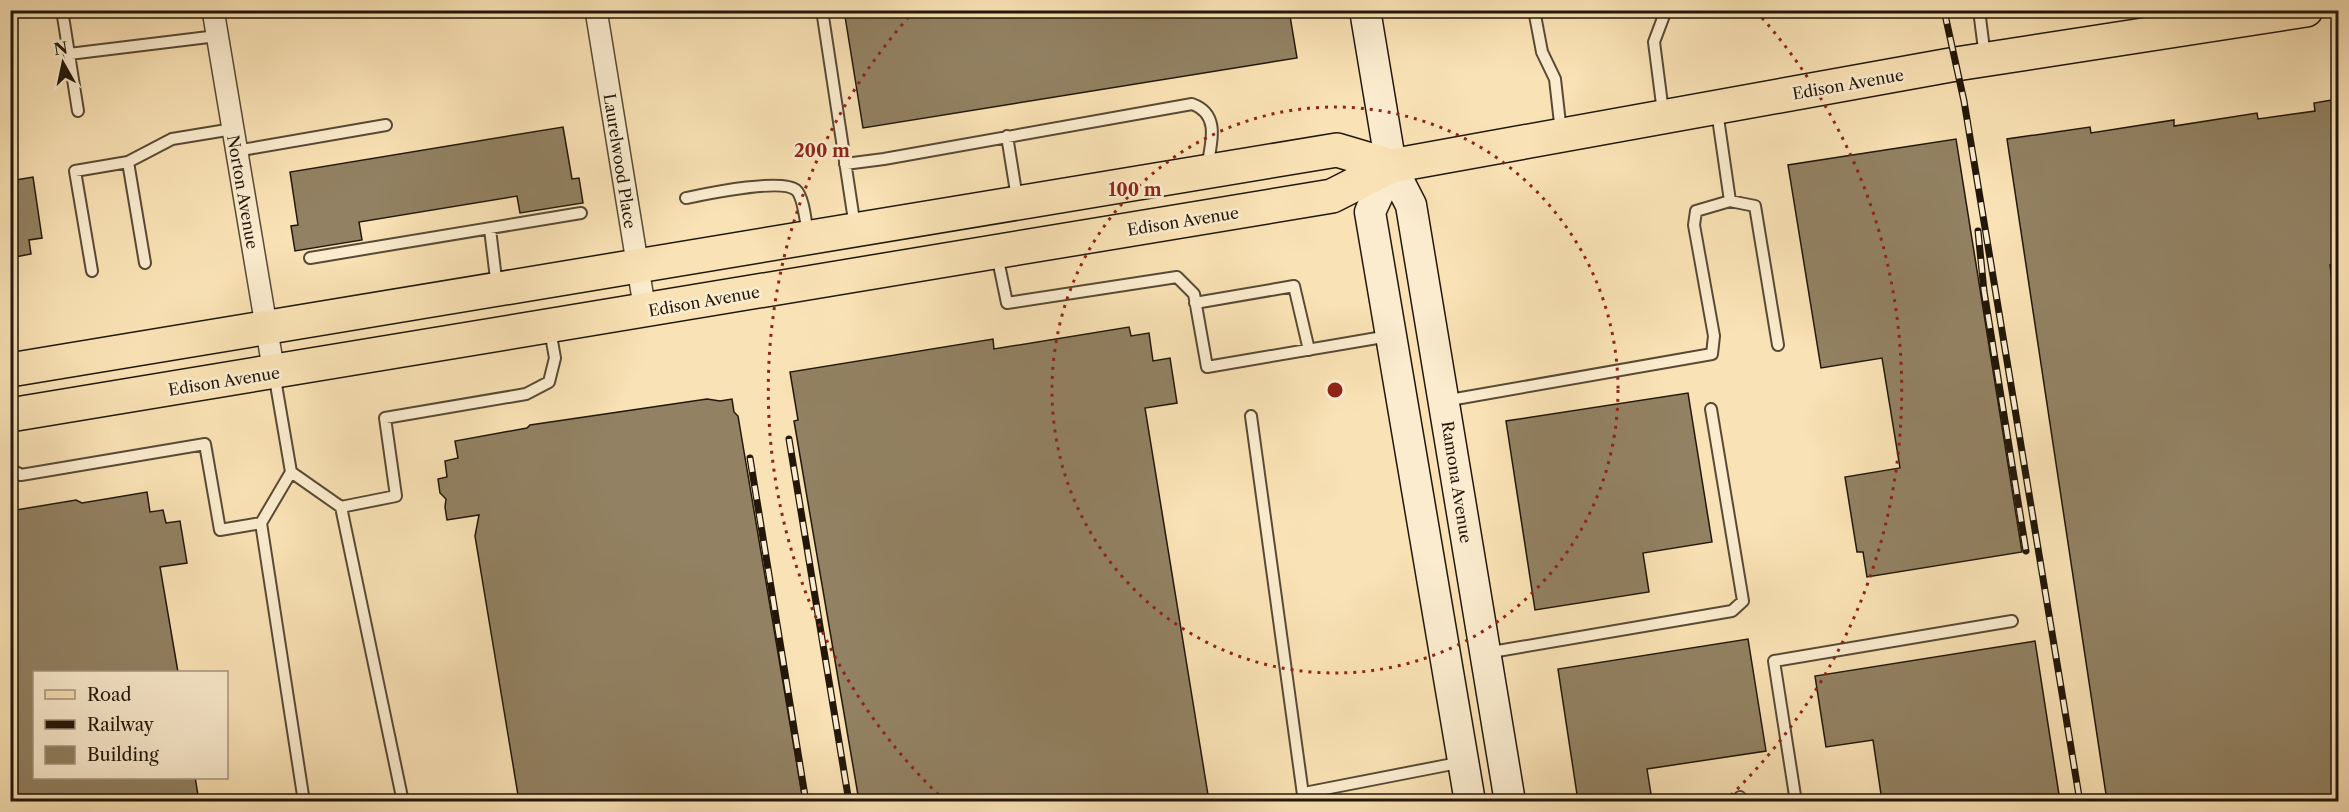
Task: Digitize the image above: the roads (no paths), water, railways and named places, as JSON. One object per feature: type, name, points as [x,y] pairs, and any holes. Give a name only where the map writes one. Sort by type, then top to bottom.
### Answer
[{"type":"main road","name":"Ramona Avenue","points":[[1365,10],[1391,166],[1412,205],[1510,801]]},
{"type":"main road","name":"Edison Avenue","points":[[10,415],[1332,196],[1391,166],[2200,23],[2306,10]]},
{"type":"main road","name":"Edison Avenue","points":[[10,370],[1337,150],[1391,166]]},
{"type":"main road","points":[[1391,166],[1370,212],[1470,801]]},
{"type":"main road","points":[[874,272],[888,252],[898,244],[994,227],[1005,221],[1017,203]]},
{"type":"street","name":"Norton Avenue","points":[[213,10],[274,373]]},
{"type":"street","name":"Laurelwood Place","points":[[596,10],[645,311]]},
{"type":"lane","points":[[62,10],[78,111]]},
{"type":"lane","points":[[822,10],[855,230]]},
{"type":"lane","points":[[1534,10],[1542,52],[1555,79],[1561,136]]},
{"type":"lane","points":[[1663,117],[1654,42],[1666,10]]},
{"type":"lane","points":[[1979,10],[1985,60]]},
{"type":"lane","points":[[69,54],[217,36]]},
{"type":"lane","points":[[845,164],[1192,104],[1201,107],[1211,122],[1213,136],[1207,171]]},
{"type":"lane","points":[[1716,108],[1730,201]]},
{"type":"lane","points":[[236,151],[386,125]]},
{"type":"lane","points":[[92,272],[75,171],[128,162],[172,139],[233,129]]},
{"type":"lane","points":[[1007,136],[1017,203]]},
{"type":"lane","points":[[128,162],[145,263]]},
{"type":"lane","points":[[686,198],[757,186],[788,187],[796,190],[801,199],[809,238]]},
{"type":"lane","points":[[1444,401],[1712,354],[1714,336],[1694,225],[1696,210],[1730,201],[1755,206],[1778,345]]},
{"type":"lane","points":[[310,258],[581,213]]},
{"type":"lane","points":[[490,229],[498,290]]},
{"type":"lane","points":[[996,252],[1007,303],[1177,277],[1194,294],[1208,367],[1391,336]]},
{"type":"lane","points":[[1195,303],[1294,286],[1309,350]]},
{"type":"lane","points":[[341,507],[396,496],[385,418],[526,394],[549,382],[555,358],[549,327]]},
{"type":"lane","points":[[274,373],[291,472],[261,523],[304,801]]},
{"type":"lane","points":[[1485,653],[1732,611],[1743,601],[1711,409]]},
{"type":"lane","points":[[1251,416],[1304,797],[1463,762]]},
{"type":"lane","points":[[10,469],[21,476],[205,444],[220,530],[261,523]]},
{"type":"lane","points":[[291,472],[341,507],[403,801]]},
{"type":"lane","points":[[1796,801],[1774,661],[2013,621]]},
{"type":"railway","points":[[1944,10],[1964,101],[2080,802]]},
{"type":"railway","points":[[1978,231],[1984,291],[2026,551]]},
{"type":"railway","points":[[789,439],[849,802]]},
{"type":"railway","points":[[750,458],[806,802]]}]
